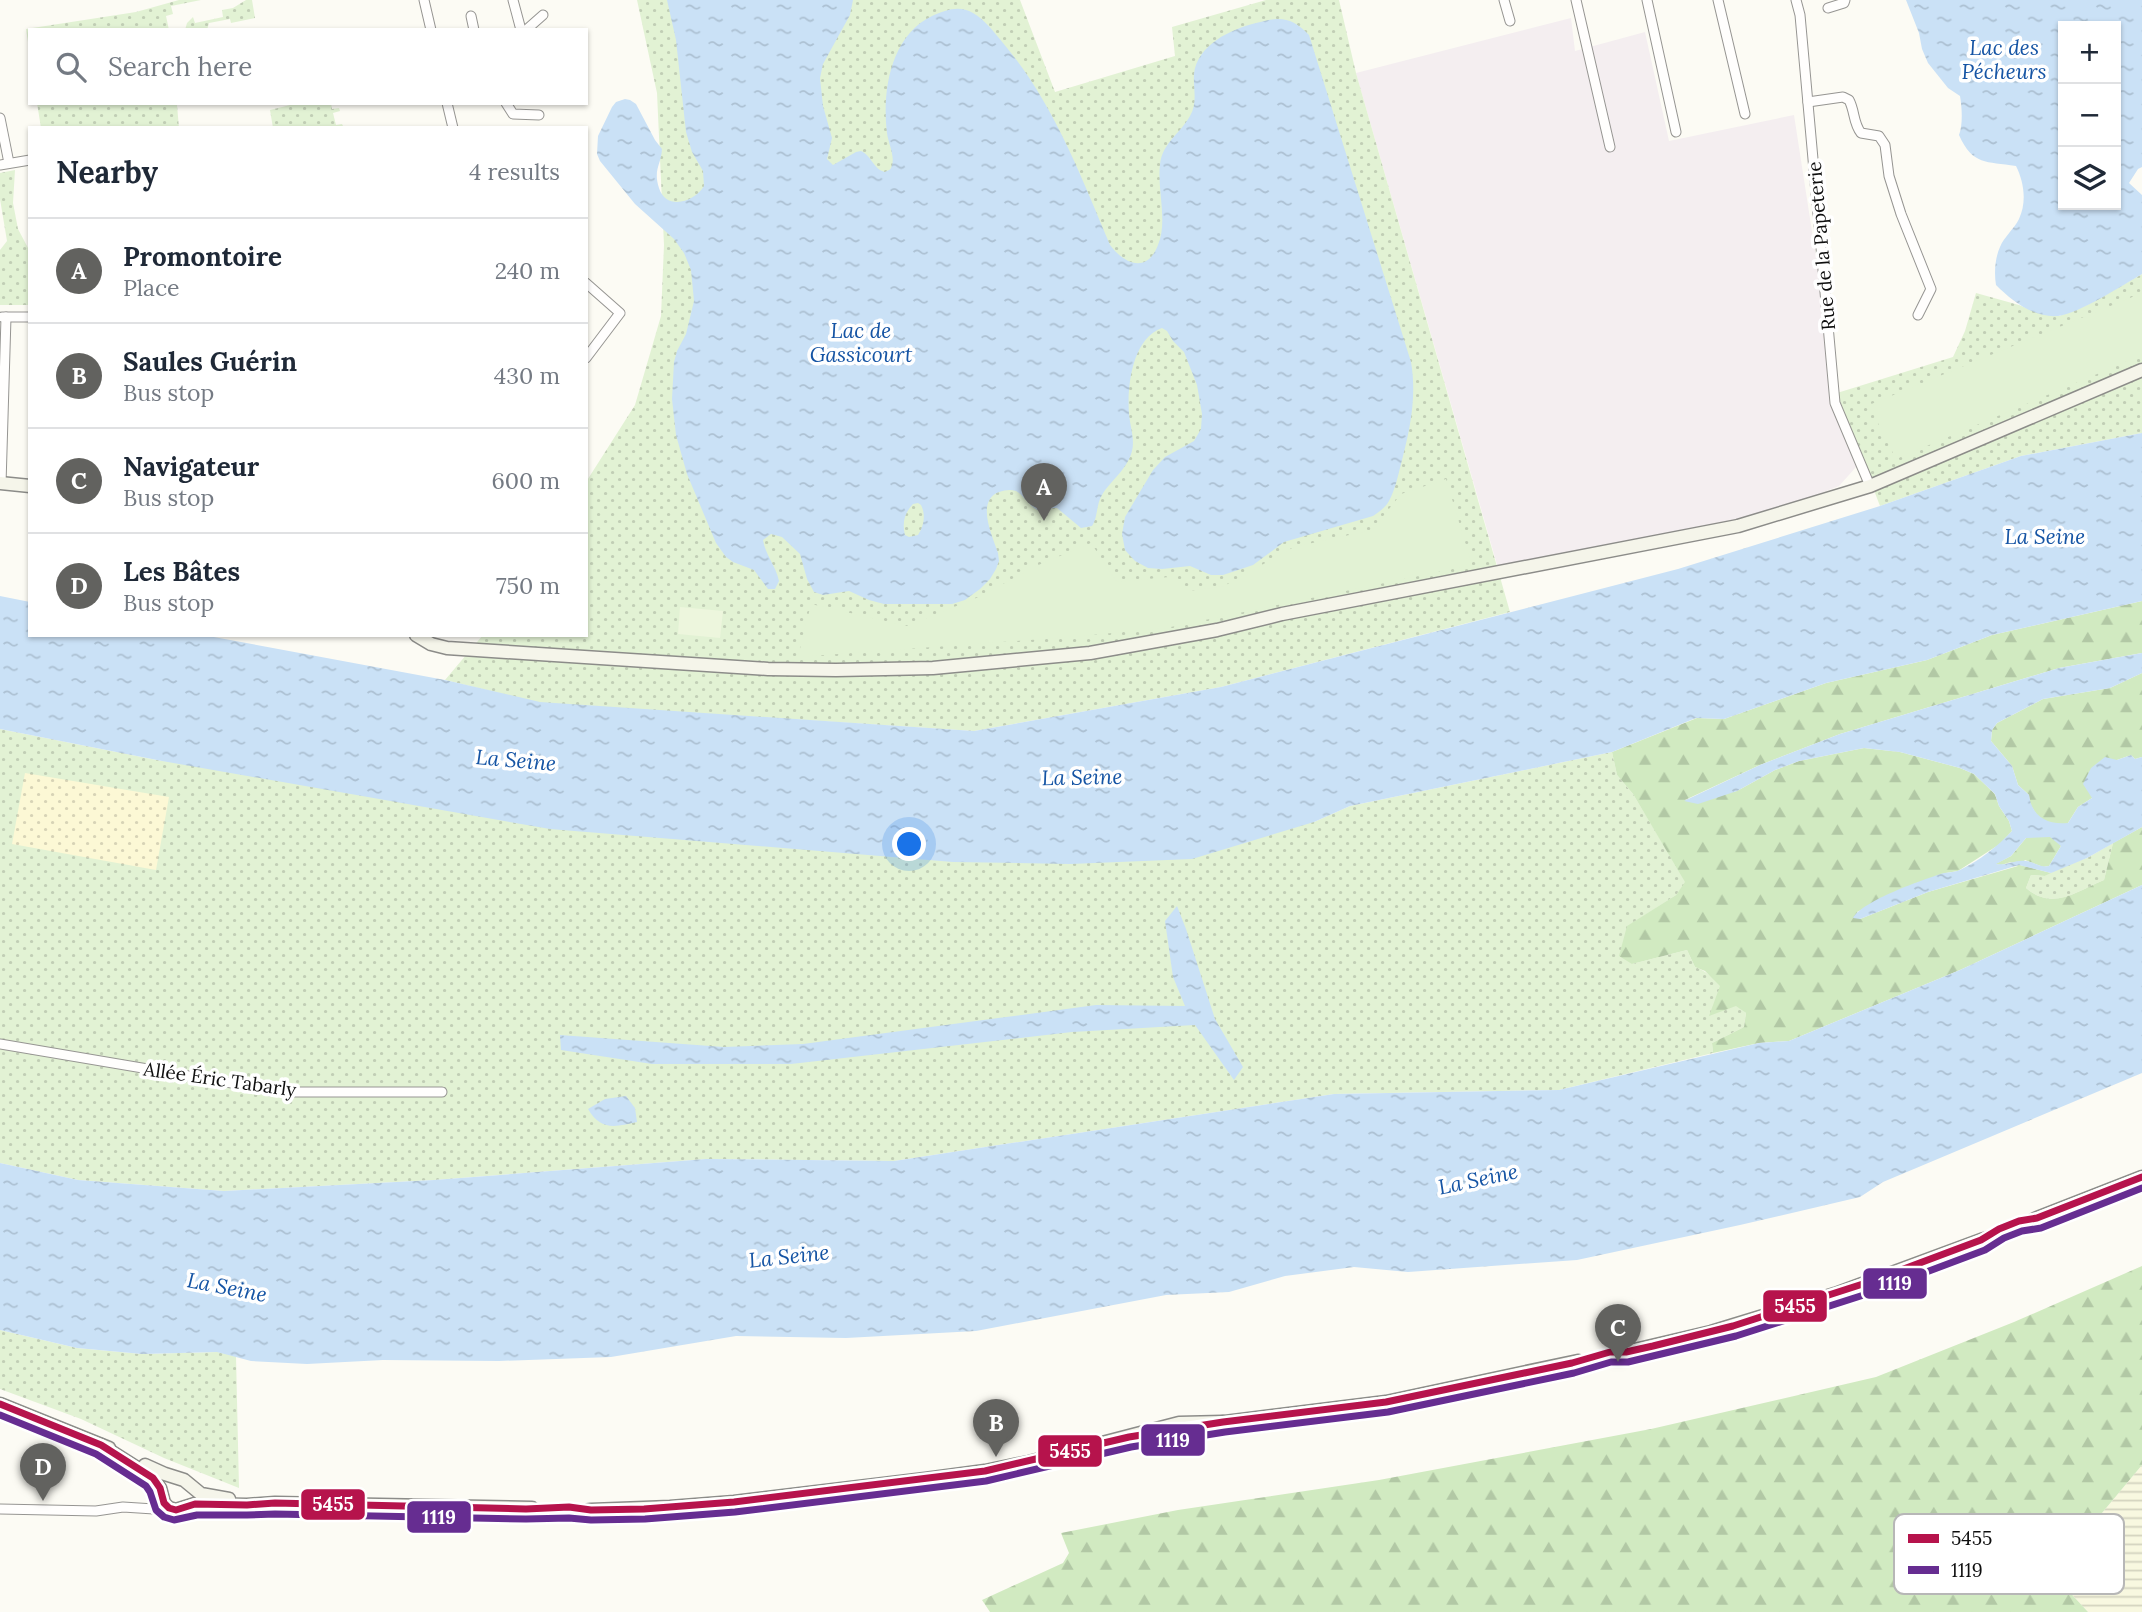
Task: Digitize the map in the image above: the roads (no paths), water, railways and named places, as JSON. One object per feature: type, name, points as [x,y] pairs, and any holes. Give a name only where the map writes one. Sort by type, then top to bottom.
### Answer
[{"type":"main road","points":[[420,637],[439,647],[459,649],[768,669],[933,668],[1090,653],[1738,526],[1870,486],[2142,370]]},
{"type":"main road","points":[[0,484],[28,486]]},
{"type":"main road","points":[[432,637],[459,649]]},
{"type":"main road","points":[[0,1404],[184,1480],[201,1494],[210,1496],[275,1503],[526,1509],[548,1506],[591,1510],[734,1502],[945,1477],[1029,1462],[1129,1437],[1223,1422],[1387,1402],[1572,1363],[1599,1361],[1733,1326],[1900,1271],[1981,1240],[2019,1221],[2037,1218],[2142,1177]]},
{"type":"main road","points":[[101,1445],[153,1478],[169,1508],[176,1510],[195,1504],[237,1506],[275,1503]]},
{"type":"main road","points":[[161,1494],[165,1483],[176,1478]]},
{"type":"main road","points":[[183,1508],[192,1498],[190,1486]]},
{"type":"street","points":[[425,0],[431,28]]},
{"type":"street","points":[[513,0],[523,28]]},
{"type":"street","points":[[1504,0],[1510,21]]},
{"type":"street","points":[[1576,0],[1610,148]]},
{"type":"street","points":[[1647,0],[1676,132]]},
{"type":"street","points":[[1718,0],[1745,114]]},
{"type":"street","name":"Rue de la Papeterie","points":[[1796,0],[1800,15],[1835,403],[1870,486]]},
{"type":"street","points":[[1828,9],[1844,3],[1845,0]]},
{"type":"street","points":[[527,28],[543,15]]},
{"type":"street","points":[[471,16],[474,28]]},
{"type":"street","points":[[1808,102],[1843,97],[1849,100],[1855,125],[1861,133],[1879,136],[1885,145],[1889,176],[1901,214],[1931,289],[1918,315]]},
{"type":"street","points":[[447,105],[453,126]]},
{"type":"street","points":[[507,105],[513,114],[539,115]]},
{"type":"street","points":[[0,118],[4,164],[28,160]]},
{"type":"street","points":[[588,285],[620,313],[588,355]]},
{"type":"street","points":[[0,484],[3,317],[28,317]]},
{"type":"street","name":"Allée Éric Tabarly","points":[[0,1044],[284,1092],[442,1092]]},
{"type":"street","points":[[145,1509],[158,1503],[161,1494]]},
{"type":"street","points":[[0,1509],[96,1511],[123,1507],[169,1508]]},
{"type":"water","name":"Lac de Gassicourt","points":[[667,0],[853,0],[850,15],[823,64],[820,78],[823,106],[832,138],[827,159],[833,165],[861,151],[885,172],[890,169],[893,161],[887,133],[886,100],[888,83],[898,51],[918,25],[932,16],[958,9],[973,13],[996,35],[1037,89],[1064,140],[1110,245],[1128,261],[1142,263],[1153,254],[1161,236],[1161,157],[1192,111],[1195,101],[1194,74],[1201,55],[1226,34],[1246,26],[1279,19],[1291,21],[1309,35],[1411,362],[1413,401],[1410,426],[1391,497],[1373,516],[1284,542],[1253,565],[1223,575],[1211,575],[1190,566],[1148,568],[1135,561],[1125,550],[1122,534],[1125,517],[1153,470],[1165,457],[1194,441],[1201,429],[1202,414],[1197,385],[1184,352],[1162,328],[1144,342],[1138,353],[1131,377],[1129,403],[1132,451],[1126,464],[1102,495],[1092,526],[1081,528],[1057,508],[1039,511],[1016,491],[999,492],[988,503],[987,511],[998,553],[996,569],[980,589],[965,600],[952,604],[884,604],[849,591],[823,595],[814,592],[800,554],[782,537],[771,534],[763,540],[779,581],[775,589],[768,589],[754,570],[733,562],[716,543],[687,474],[676,435],[672,399],[674,362],[686,334],[694,301],[691,270],[674,239],[635,204],[597,154],[598,136],[612,107],[616,102],[630,100],[636,104],[662,149],[657,177],[663,195],[668,200],[681,202],[700,192],[704,186],[703,171],[692,152],[686,132],[676,40]],"holes":[[[913,504],[921,505],[924,517],[922,528],[918,535],[909,537],[904,531],[906,515]]]},
{"type":"water","name":"Lac des Pécheurs","points":[[1906,0],[2142,0],[2142,167],[2129,183],[2142,195],[2142,274],[2088,305],[2058,316],[2032,311],[2009,297],[1996,285],[1995,266],[1998,251],[2017,223],[2021,212],[2024,192],[2021,179],[2016,166],[1982,160],[1975,157],[1964,145],[1959,135],[1962,116],[1960,96],[1948,88],[1928,63],[1919,33]]},
{"type":"water","name":"La Seine","points":[[2142,433],[2142,601],[1992,635],[1927,660],[1826,683],[1724,719],[1696,718],[1612,752],[1350,806],[1314,822],[1192,859],[1070,864],[953,862],[550,829],[162,761],[0,729],[0,596],[28,602],[28,637],[214,637],[445,680],[540,702],[974,731],[1221,687],[1678,569],[1880,506],[2021,456]]},
{"type":"water","points":[[2142,653],[2142,673],[2110,688],[2043,699],[1997,723],[1992,730],[1991,741],[2012,766],[2018,785],[2029,795],[2033,809],[2042,818],[2053,823],[2068,823],[2078,807],[2092,798],[2083,784],[2091,768],[2105,757],[2117,760],[2131,755],[2135,759],[2142,757],[2142,827],[2087,858],[2051,873],[2019,865],[1928,892],[1860,919],[1853,918],[1868,905],[1894,891],[1944,873],[1958,871],[1988,853],[2012,831],[1995,794],[1974,774],[1900,752],[1864,748],[1799,761],[1775,770],[1737,791],[1698,804],[1684,801],[1760,765],[1840,734],[2059,668]],"holes":[[[2050,837],[2061,846],[2049,866],[2022,861],[1996,864],[2011,856],[2026,838]]]},
{"type":"water","points":[[2142,885],[2142,1073],[1883,1182],[1860,1197],[1577,1260],[1408,1272],[1354,1267],[1285,1276],[1229,1292],[1166,1295],[976,1331],[846,1338],[736,1336],[611,1357],[499,1361],[383,1360],[307,1364],[251,1361],[217,1352],[142,1354],[77,1348],[0,1330],[0,1163],[78,1180],[224,1191],[434,1180],[706,1159],[894,1161],[1334,1094],[1559,1090],[1759,1043],[1789,1041],[1960,970]]},
{"type":"water","points":[[1177,906],[1215,1019],[1243,1067],[1234,1080],[1195,1025],[1072,1032],[791,1064],[652,1064],[561,1050],[560,1035],[724,1047],[803,1044],[1096,1005],[1185,1006],[1173,977],[1165,921]]},
{"type":"water","points":[[626,1096],[635,1108],[637,1122],[609,1126],[598,1121],[588,1109],[605,1099]]},
{"type":"place","name":"Promontoire","points":[[1044,521]]},
{"type":"place","name":"Navigateur","points":[[1618,1362]]},
{"type":"place","name":"Saules Guérin","points":[[996,1457]]},
{"type":"place","name":"Les Bâtes","points":[[43,1501]]}]
